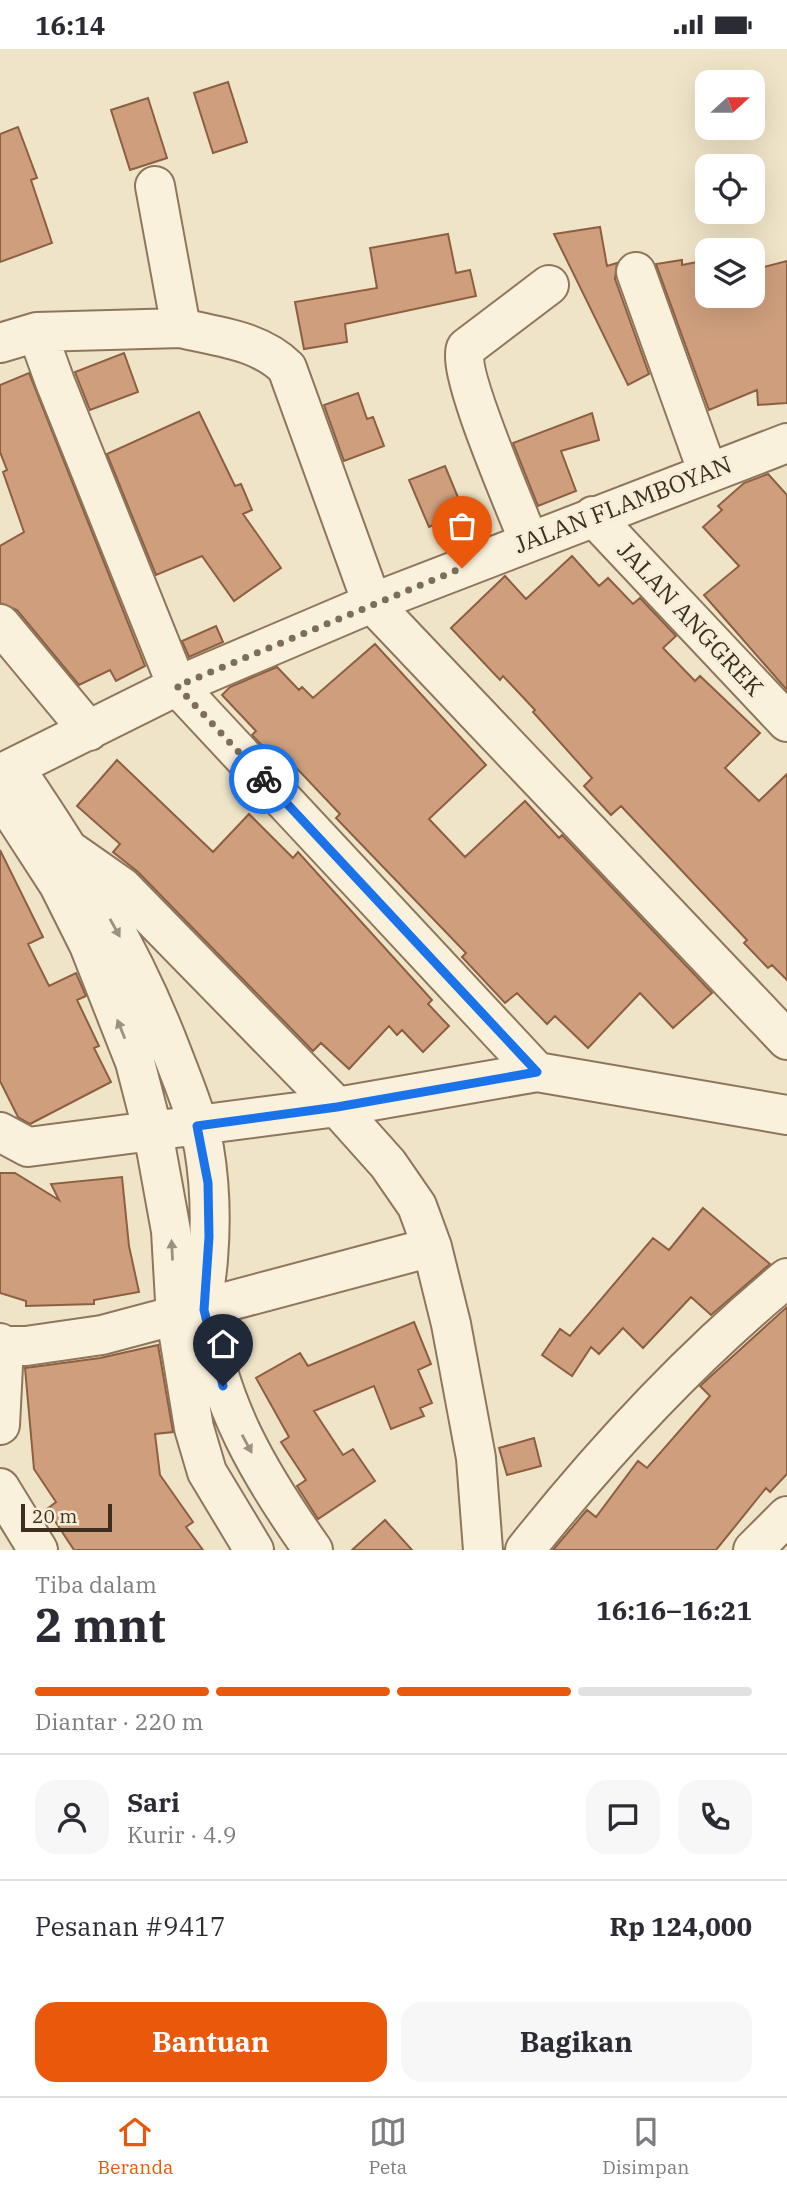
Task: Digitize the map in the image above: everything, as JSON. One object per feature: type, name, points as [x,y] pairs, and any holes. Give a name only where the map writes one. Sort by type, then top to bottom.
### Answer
[{"type":"street","points":[[155,186],[181,328]]},
{"type":"street","points":[[636,272],[708,473]]},
{"type":"street","points":[[529,542],[472,393],[463,356],[466,348],[549,285]]},
{"type":"street","points":[[0,344],[37,332],[181,328],[255,346],[274,355],[287,367],[372,603],[787,1040]]},
{"type":"street","points":[[37,332],[177,686],[537,1072]]},
{"type":"street","name":"JALAN FLAMBOYAN","points":[[5,778],[177,686],[372,603],[593,516],[785,446]]},
{"type":"street","name":"JALAN ANGGREK","points":[[593,516],[787,722]]},
{"type":"street","points":[[0,624],[89,731]]},
{"type":"street","points":[[5,778],[32,841],[60,885],[89,945],[135,1062],[153,1132],[190,1314],[229,1412],[272,1492],[313,1550]]},
{"type":"street","points":[[5,778],[72,852],[131,957],[153,1003],[197,1126],[208,1183],[209,1237],[190,1314],[194,1428],[207,1472],[254,1550]]},
{"type":"street","points":[[32,841],[72,852],[122,887],[337,1107],[388,1164],[417,1206],[432,1247],[451,1324],[475,1458],[483,1550]]},
{"type":"street","points":[[0,1132],[28,1147],[337,1107],[537,1072],[787,1115]]},
{"type":"street","points":[[0,1425],[2,1344],[26,1346],[102,1335],[190,1314],[432,1247]]},
{"type":"street","points":[[525,1550],[579,1483],[653,1404],[754,1305],[787,1278]]},
{"type":"street","points":[[0,1488],[38,1550]]},
{"type":"street","points":[[752,1550],[787,1516]]},
{"type":"building","points":[[228,82],[247,142],[213,153],[194,93]]},
{"type":"building","points":[[148,98],[167,158],[130,170],[111,110]]},
{"type":"building","points":[[18,127],[37,178],[31,180],[52,243],[0,262],[0,134]]},
{"type":"building","points":[[600,227],[607,266],[617,263],[615,279],[649,374],[628,385],[554,234]]},
{"type":"building","points":[[448,234],[456,273],[470,270],[476,296],[345,324],[347,342],[304,349],[295,302],[377,288],[370,248]]},
{"type":"building","points":[[682,260],[682,265],[695,262],[695,308],[765,308],[765,267],[787,261],[787,403],[758,405],[757,390],[709,410],[656,264]]},
{"type":"building","points":[[124,353],[138,392],[90,410],[75,372]]},
{"type":"building","points":[[29,373],[145,666],[116,681],[110,670],[79,685],[17,610],[0,603],[0,546],[24,532],[3,472],[7,470],[0,452],[0,385]]},
{"type":"building","points":[[358,393],[367,419],[373,417],[384,446],[344,461],[324,405]]},
{"type":"building","points":[[199,412],[235,486],[241,484],[252,510],[243,514],[281,568],[234,601],[202,556],[156,575],[107,454]]},
{"type":"building","points":[[592,413],[599,440],[561,451],[576,491],[538,506],[513,443]]},
{"type":"building","points":[[445,466],[464,512],[429,527],[409,480]]},
{"type":"building","points":[[768,474],[787,495],[787,690],[704,595],[739,566],[703,527],[722,510],[718,506],[744,483]]},
{"type":"building","points":[[572,556],[599,586],[608,578],[633,604],[640,598],[676,636],[663,648],[695,681],[700,676],[760,733],[725,768],[759,801],[787,774],[787,980],[772,965],[768,968],[744,943],[747,940],[621,806],[611,815],[584,786],[592,778],[533,712],[535,710],[503,676],[500,680],[451,628],[505,576],[526,599]]},
{"type":"building","points":[[216,626],[223,642],[189,657],[182,641]]},
{"type":"building","points":[[375,644],[486,765],[429,819],[465,857],[525,801],[559,838],[562,835],[712,993],[673,1028],[640,993],[588,1048],[555,1016],[547,1024],[517,993],[505,1003],[462,957],[466,953],[336,818],[340,814],[287,758],[280,764],[252,735],[256,731],[222,695],[230,687],[277,667],[299,690],[302,687],[313,698]]},
{"type":"building","points":[[117,760],[213,852],[249,814],[293,858],[298,852],[432,1000],[428,1004],[449,1026],[423,1052],[402,1030],[397,1035],[389,1026],[349,1069],[321,1043],[313,1051],[138,872],[113,852],[120,844],[77,806]]},
{"type":"building","points":[[0,850],[43,937],[28,944],[49,986],[76,973],[86,996],[77,1000],[99,1046],[94,1048],[111,1082],[30,1124],[18,1117],[0,1081]]},
{"type":"building","points":[[0,1173],[15,1173],[59,1200],[51,1184],[122,1177],[129,1246],[139,1292],[94,1300],[94,1304],[26,1306],[26,1301],[0,1293]]},
{"type":"building","points":[[703,1208],[770,1264],[711,1315],[691,1297],[643,1348],[623,1328],[599,1354],[591,1347],[572,1376],[542,1355],[560,1329],[570,1336],[653,1238],[669,1250]]},
{"type":"building","points":[[787,1307],[787,1474],[770,1492],[766,1488],[716,1550],[553,1550],[587,1510],[596,1517],[638,1461],[647,1468],[710,1396],[700,1386]]},
{"type":"building","points":[[414,1322],[431,1364],[418,1370],[432,1403],[420,1408],[424,1416],[391,1429],[374,1386],[314,1411],[343,1455],[353,1449],[375,1481],[318,1519],[297,1486],[306,1480],[281,1442],[289,1437],[256,1378],[300,1353],[308,1366]]},
{"type":"building","points":[[158,1345],[173,1432],[155,1434],[160,1475],[193,1522],[186,1527],[203,1550],[74,1550],[47,1509],[56,1502],[34,1469],[25,1368],[100,1358]]},
{"type":"building","points":[[534,1438],[541,1466],[507,1475],[499,1448]]},
{"type":"building","points":[[385,1520],[412,1550],[352,1550]]},
{"type":"way so far","points":[[264,779],[177,686],[462,568]]},
{"type":"route","points":[[223,1386],[204,1310],[209,1257],[208,1183],[204,1148],[197,1126],[337,1107],[537,1072],[264,779]]}]
